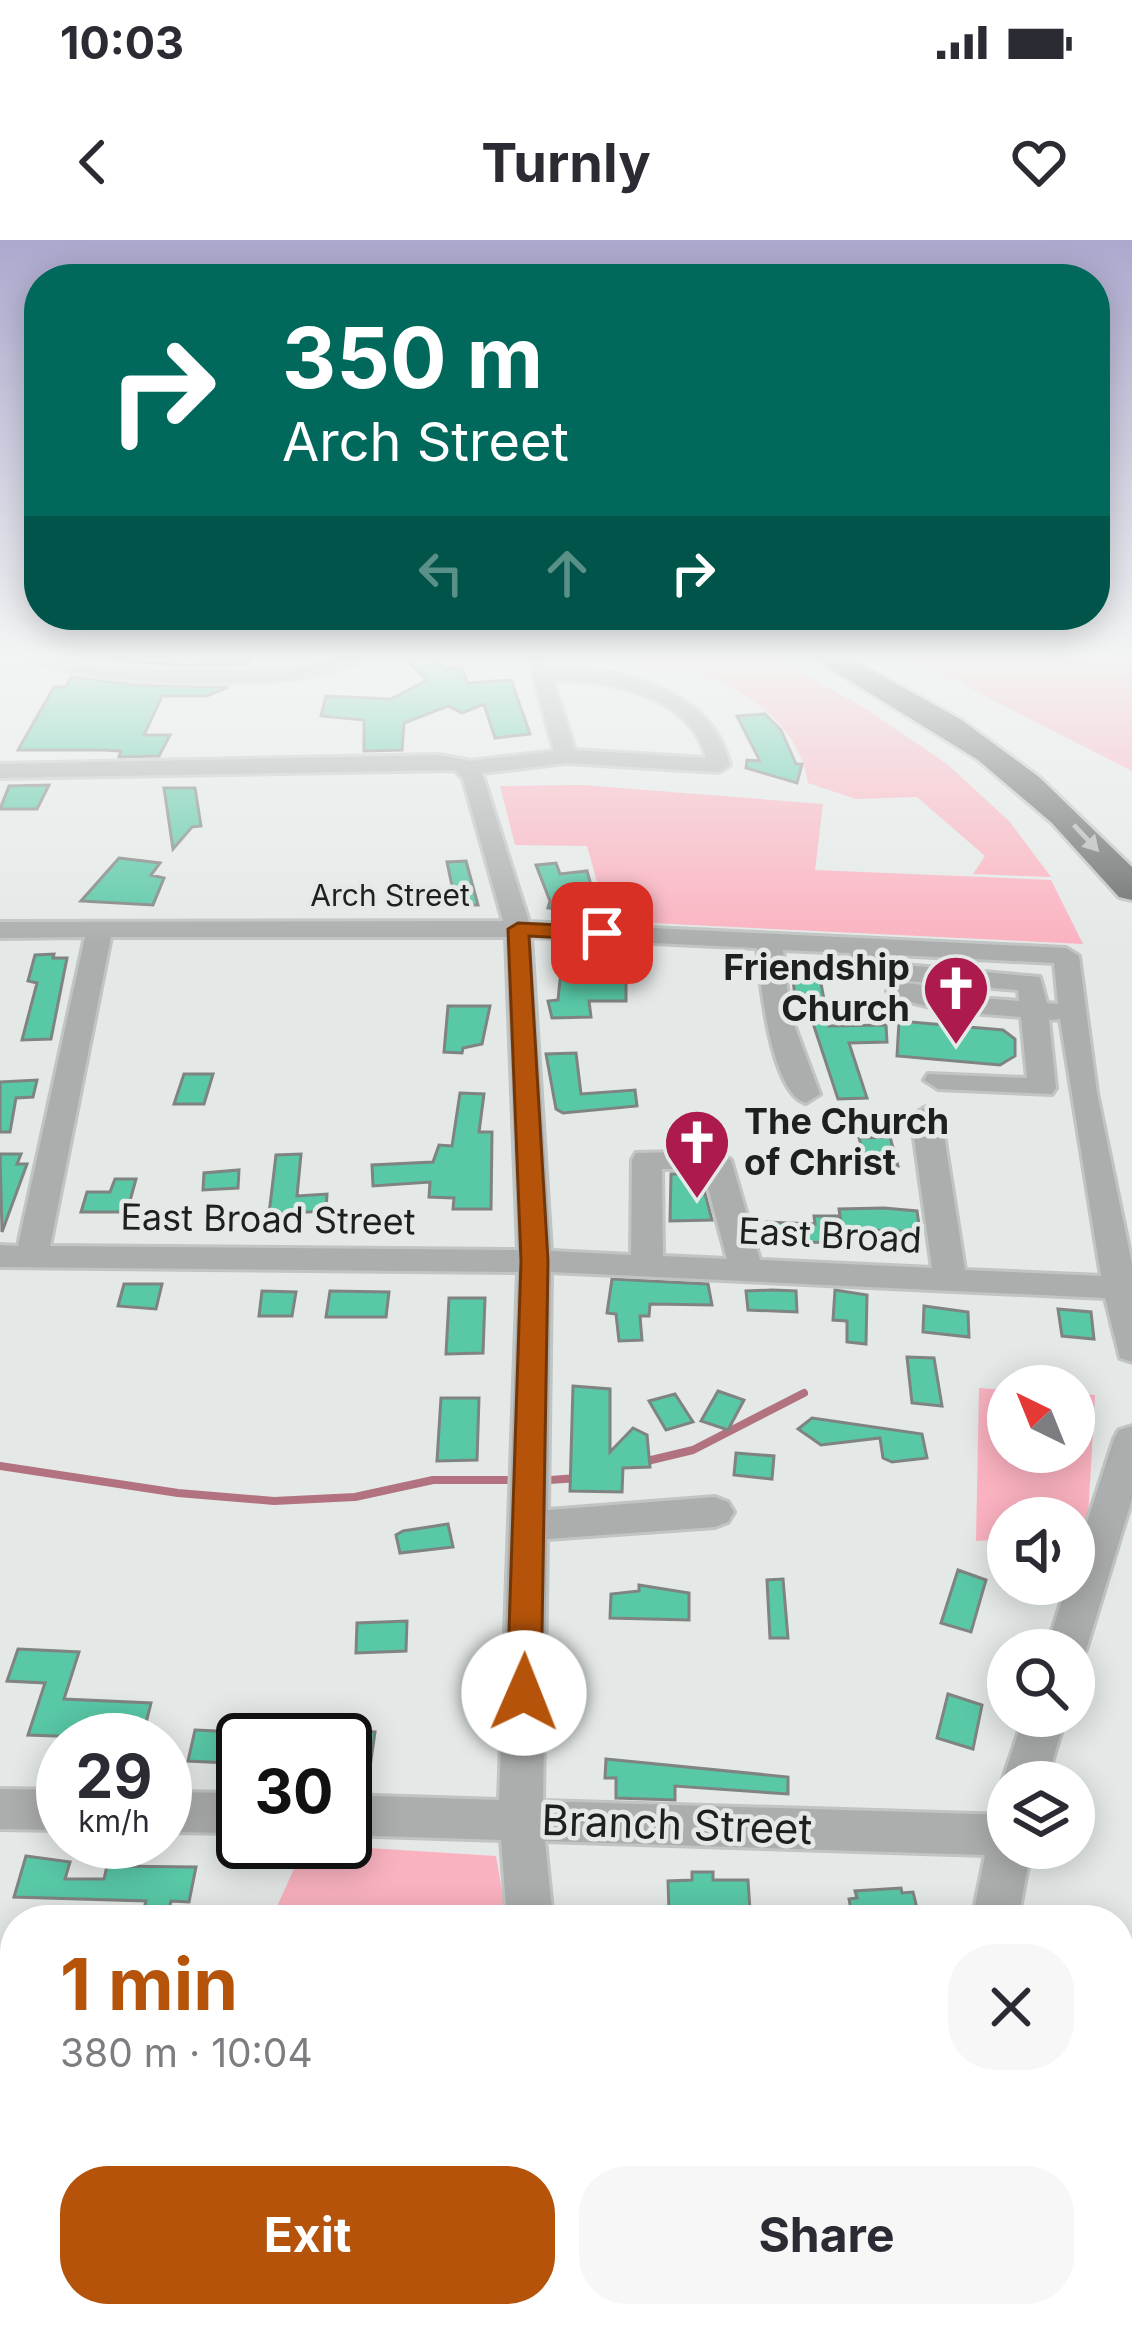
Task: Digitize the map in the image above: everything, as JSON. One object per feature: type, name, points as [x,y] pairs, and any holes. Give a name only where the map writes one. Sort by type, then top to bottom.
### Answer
[{"type":"highway","points":[[984,750],[1041,791],[1132,890]]},
{"type":"highway","points":[[1023,750],[1108,815]]},
{"type":"street","points":[[564,750],[566,756]]},
{"type":"street","points":[[0,771],[439,762],[473,779],[566,756],[719,765],[715,750]]},
{"type":"street","points":[[473,779],[518,929],[535,1261],[521,1818],[529,1905]]},
{"type":"street","points":[[16,1256],[100,928]]},
{"type":"street","name":"Arch Street","points":[[0,930],[518,929],[769,941],[865,958],[1066,956],[1076,1013]]},
{"type":"street","points":[[769,941],[776,1014],[806,1094]]},
{"type":"street","points":[[865,958],[1030,983],[1042,1088]]},
{"type":"street","points":[[1035,1011],[1076,1013],[1082,1093],[1132,1350]]},
{"type":"street","points":[[938,1080],[1082,1093]]},
{"type":"street","points":[[926,1116],[950,1280]]},
{"type":"street","points":[[647,1266],[646,1160],[716,1160],[746,1270]]},
{"type":"street","name":"East Broad Street","points":[[16,1256],[535,1261]]},
{"type":"street","name":"East Broad","points":[[535,1261],[1121,1288]]},
{"type":"street","points":[[1073,1629],[1132,1439]]},
{"type":"street","points":[[528,1526],[715,1512]]},
{"type":"street","points":[[0,1808],[36,1809]]},
{"type":"street","name":"Branch Street","points":[[372,1815],[987,1834]]},
{"type":"street","points":[[998,1905],[1005,1869]]},
{"type":"shaded area","points":[[797,750],[927,750],[1009,821],[1051,877],[973,874],[985,856],[917,797],[856,799],[808,783]]},
{"type":"shaded area","points":[[1092,750],[1132,750],[1132,771]]},
{"type":"shaded area","points":[[582,785],[823,804],[815,870],[1051,880],[1083,944],[608,921],[587,846],[515,845],[500,786]]},
{"type":"shaded area","points":[[979,1388],[987,1389],[987,1473],[1091,1473],[1089,1497],[987,1497],[987,1540],[976,1541]]},
{"type":"shaded area","points":[[372,1848],[496,1856],[504,1905],[278,1905],[294,1869],[372,1869]]},
{"type":"building","points":[[109,750],[162,750],[159,756],[119,757],[121,751]]},
{"type":"building","points":[[755,750],[790,750],[796,764],[802,764],[797,783],[746,768],[747,760],[760,761]]},
{"type":"building","points":[[49,785],[37,809],[0,809],[9,786]]},
{"type":"building","points":[[164,788],[195,788],[201,826],[192,827],[173,849]]},
{"type":"building","points":[[119,858],[160,863],[151,875],[164,878],[153,905],[81,901]]},
{"type":"building","points":[[466,861],[478,905],[456,905],[447,862]]},
{"type":"building","points":[[556,863],[560,874],[587,871],[591,885],[586,911],[548,908],[550,901],[536,865]]},
{"type":"building","points":[[582,951],[604,952],[602,979],[626,980],[626,1001],[589,1001],[591,1017],[552,1018],[548,1001],[558,1000],[562,961],[581,962]]},
{"type":"building","points":[[54,954],[53,958],[67,958],[51,1039],[22,1040],[37,983],[28,981],[35,955]]},
{"type":"building","points":[[792,973],[819,973],[829,1026],[886,1025],[887,1042],[849,1043],[867,1098],[838,1099],[804,996],[795,996]]},
{"type":"building","points":[[448,1006],[490,1006],[482,1044],[463,1048],[462,1053],[444,1052]]},
{"type":"building","name":"Friendship Church","points":[[899,1021],[1003,1030],[1015,1039],[1015,1056],[1000,1065],[897,1056]]},
{"type":"building","points":[[576,1053],[581,1094],[635,1090],[637,1106],[563,1113],[556,1109],[546,1054]]},
{"type":"building","points":[[184,1074],[213,1074],[204,1104],[174,1104]]},
{"type":"building","points":[[37,1080],[33,1097],[16,1098],[10,1132],[0,1132],[0,1082]]},
{"type":"building","points":[[460,1093],[484,1094],[479,1132],[492,1132],[491,1209],[453,1209],[454,1198],[429,1197],[430,1182],[373,1186],[372,1165],[433,1162],[439,1145],[452,1146]]},
{"type":"building","points":[[890,1137],[898,1166],[867,1167],[859,1138]]},
{"type":"building","points":[[0,1154],[21,1154],[17,1164],[27,1164],[2,1232]]},
{"type":"building","points":[[301,1154],[297,1196],[327,1194],[326,1211],[269,1214],[276,1155]]},
{"type":"building","points":[[239,1170],[238,1188],[203,1190],[204,1173]]},
{"type":"building","name":"The Church of Christ","points":[[671,1174],[700,1174],[712,1220],[670,1221]]},
{"type":"building","points":[[115,1179],[136,1179],[127,1212],[81,1212],[87,1192],[110,1192]]},
{"type":"building","points":[[839,1209],[917,1211],[920,1232],[842,1229]]},
{"type":"building","points":[[814,1216],[839,1216],[842,1242],[769,1243],[767,1222],[815,1224]]},
{"type":"building","points":[[612,1279],[708,1284],[712,1305],[650,1304],[649,1316],[640,1316],[642,1340],[619,1341],[616,1314],[607,1313]]},
{"type":"building","points":[[124,1284],[162,1284],[156,1309],[118,1306]]},
{"type":"building","points":[[835,1290],[867,1295],[866,1344],[847,1342],[847,1321],[833,1320]]},
{"type":"building","points":[[262,1291],[296,1292],[292,1316],[259,1316]]},
{"type":"building","points":[[330,1291],[389,1292],[386,1317],[326,1317]]},
{"type":"building","points":[[746,1291],[796,1291],[797,1312],[748,1310]]},
{"type":"building","points":[[449,1298],[485,1298],[483,1353],[446,1354]]},
{"type":"building","points":[[924,1306],[968,1312],[969,1337],[923,1332]]},
{"type":"building","points":[[1058,1309],[1091,1312],[1094,1339],[1062,1336]]},
{"type":"building","points":[[907,1357],[934,1358],[942,1406],[912,1403]]},
{"type":"building","points":[[573,1386],[610,1389],[610,1452],[633,1428],[647,1435],[650,1467],[623,1468],[622,1492],[570,1491]]},
{"type":"building","points":[[718,1391],[744,1400],[728,1430],[701,1421]]},
{"type":"building","points":[[675,1394],[693,1422],[666,1430],[649,1401]]},
{"type":"building","points":[[441,1398],[479,1398],[477,1460],[437,1461]]},
{"type":"building","points":[[812,1418],[922,1434],[927,1458],[892,1462],[883,1458],[880,1438],[821,1445],[798,1429]]},
{"type":"building","points":[[736,1453],[774,1456],[772,1479],[734,1475]]},
{"type":"building","points":[[448,1524],[453,1547],[400,1553],[396,1535]]},
{"type":"building","points":[[958,1570],[986,1580],[971,1632],[941,1623]]},
{"type":"building","points":[[783,1579],[788,1638],[770,1638],[767,1580]]},
{"type":"building","points":[[639,1585],[689,1593],[689,1620],[610,1618],[611,1594],[639,1591]]},
{"type":"building","points":[[407,1621],[406,1651],[356,1653],[357,1623]]},
{"type":"building","points":[[18,1649],[79,1652],[64,1699],[151,1703],[148,1713],[36,1713],[36,1735],[28,1735],[45,1683],[7,1681]]},
{"type":"building","points":[[948,1694],[982,1705],[973,1749],[937,1738]]},
{"type":"building","points":[[195,1730],[216,1731],[216,1762],[192,1761]]},
{"type":"building","points":[[606,1759],[788,1777],[788,1794],[675,1786],[675,1800],[616,1798],[616,1778],[605,1778]]},
{"type":"building","points":[[26,1856],[36,1857],[36,1869],[68,1869],[65,1879],[104,1879],[106,1869],[196,1867],[189,1902],[145,1905],[146,1901],[14,1897]]},
{"type":"building","points":[[692,1872],[713,1872],[713,1880],[748,1880],[750,1905],[669,1905],[668,1881],[692,1880]]},
{"type":"building","points":[[901,1888],[902,1893],[913,1892],[916,1905],[850,1905],[849,1899],[857,1898],[855,1891]]},
{"type":"waterway","points":[[643,1462],[693,1450],[804,1393]]},
{"type":"waterway","points":[[0,1466],[178,1493],[274,1501],[355,1497],[433,1480],[508,1480]]},
{"type":"waterway","points":[[550,1480],[578,1478]]},
{"type":"place","name":"Friendship Church","points":[[956,1047]]},
{"type":"place","name":"The Church of Christ","points":[[697,1201]]},
{"type":"route","points":[[524,1693],[535,1261],[518,929],[602,933]]}]
